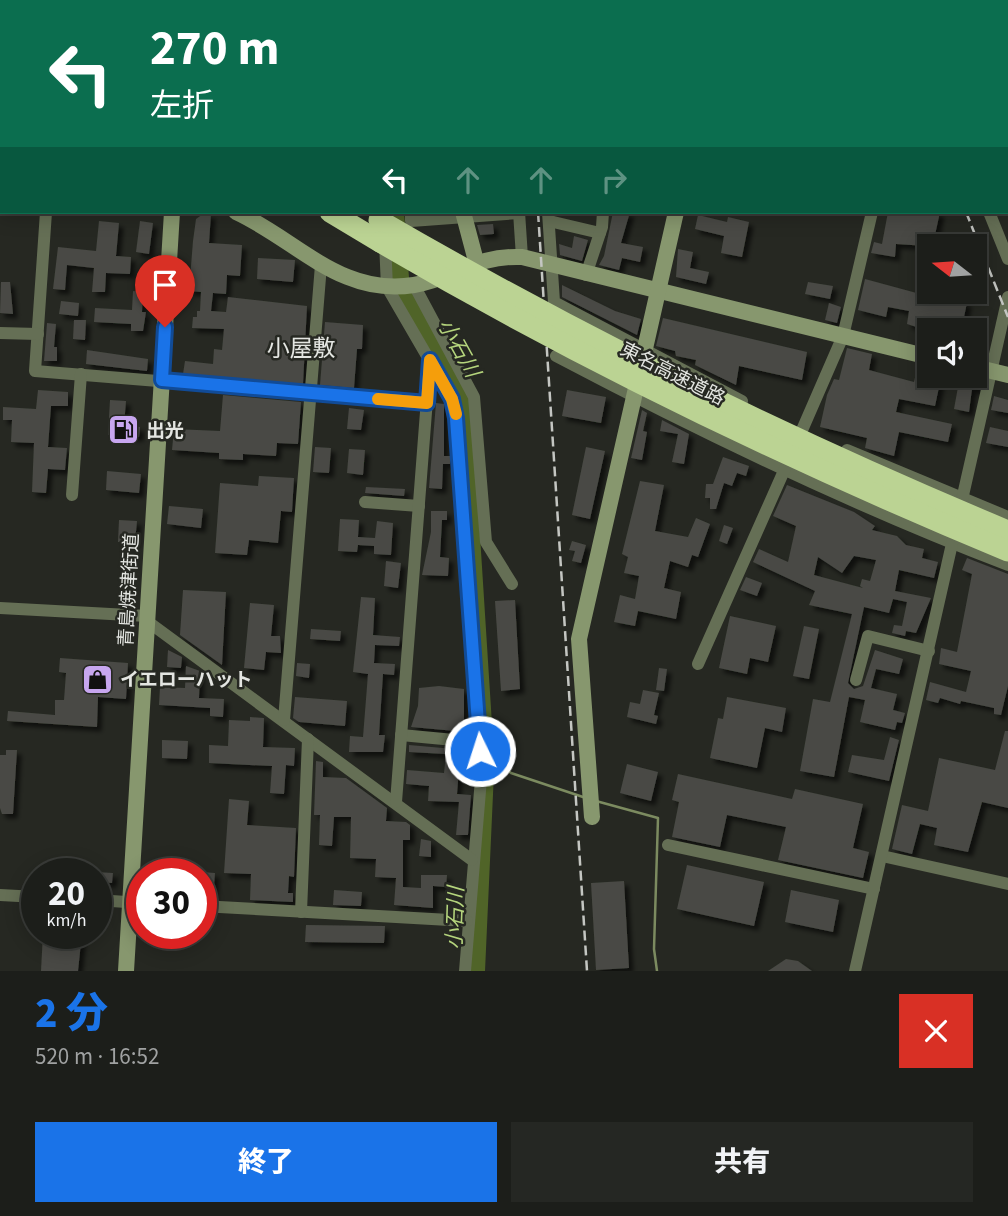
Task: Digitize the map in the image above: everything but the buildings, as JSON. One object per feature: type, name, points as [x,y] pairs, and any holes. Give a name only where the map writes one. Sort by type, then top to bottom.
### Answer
[{"type":"highway","name":"東名高速道路","points":[[333,214],[478,297],[693,409],[920,514],[1008,551]]},
{"type":"highway","name":"東名高速道路","points":[[375,214],[682,385],[1008,531]]},
{"type":"street","points":[[46,214],[36,371],[427,403]]},
{"type":"street","name":"青島焼津街道","points":[[138,858],[147,618],[172,214]]},
{"type":"street","points":[[239,214],[321,265],[361,283],[390,287],[414,285],[476,261],[504,256],[522,257],[586,275],[917,354]]},
{"type":"street","points":[[375,214],[390,287],[452,399],[456,418],[481,779],[472,860],[465,971]]},
{"type":"street","points":[[411,214],[411,221],[482,214]]},
{"type":"street","points":[[519,214],[522,257]]},
{"type":"street","points":[[586,275],[600,233],[603,214]]},
{"type":"street","points":[[592,817],[579,639],[632,396],[676,214]]},
{"type":"street","points":[[698,664],[843,336],[872,214]]},
{"type":"street","points":[[990,214],[1008,259]]},
{"type":"street","points":[[463,215],[476,261]]},
{"type":"street","points":[[600,233],[549,217],[554,302],[802,432],[1008,517]]},
{"type":"street","points":[[284,720],[321,265]]},
{"type":"street","points":[[414,285],[474,397],[486,542],[512,584]]},
{"type":"street","points":[[855,971],[962,497],[1000,373],[1008,297]]},
{"type":"street","points":[[0,333],[38,334]]},
{"type":"street","points":[[556,356],[632,396],[785,468],[953,544],[1008,565]]},
{"type":"street","points":[[396,803],[430,360]]},
{"type":"street","points":[[72,495],[81,374]]},
{"type":"street","points":[[365,502],[419,506]]},
{"type":"street","points":[[0,608],[147,618],[472,860]]},
{"type":"street","points":[[856,680],[868,636],[929,651]]},
{"type":"street","points":[[401,735],[454,740]]},
{"type":"street","points":[[301,912],[308,739]]},
{"type":"street","points":[[668,845],[874,889]]},
{"type":"street","points":[[881,856],[1008,884]]},
{"type":"street","points":[[0,895],[21,896]]},
{"type":"street","points":[[217,907],[467,921]]},
{"type":"street","name":"青島焼津街道","points":[[126,971],[129,949]]},
{"type":"waterway","name":"小石川","points":[[395,214],[401,291],[458,393],[463,410],[484,740]]},
{"type":"waterway","points":[[485,752],[511,773],[583,797]]},
{"type":"waterway","name":"小石川","points":[[476,971],[485,772]]},
{"type":"waterway","points":[[596,801],[658,818],[654,949],[657,971]]},
{"type":"railway","points":[[538,214],[587,971]]},
{"type":"railway","points":[[967,214],[1008,317]]},
{"type":"slow traffic","points":[[378,399],[427,403],[430,360],[452,399],[456,414]]},
{"type":"place","name":"出光","points":[[123,430]]},
{"type":"place","name":"イエローハット","points":[[97,679]]},
{"type":"district","name":"小屋敷","points":[[301,348]]},
{"type":"route","points":[[165,327],[162,380],[427,403],[430,360],[452,399],[456,418],[480,751]]}]
